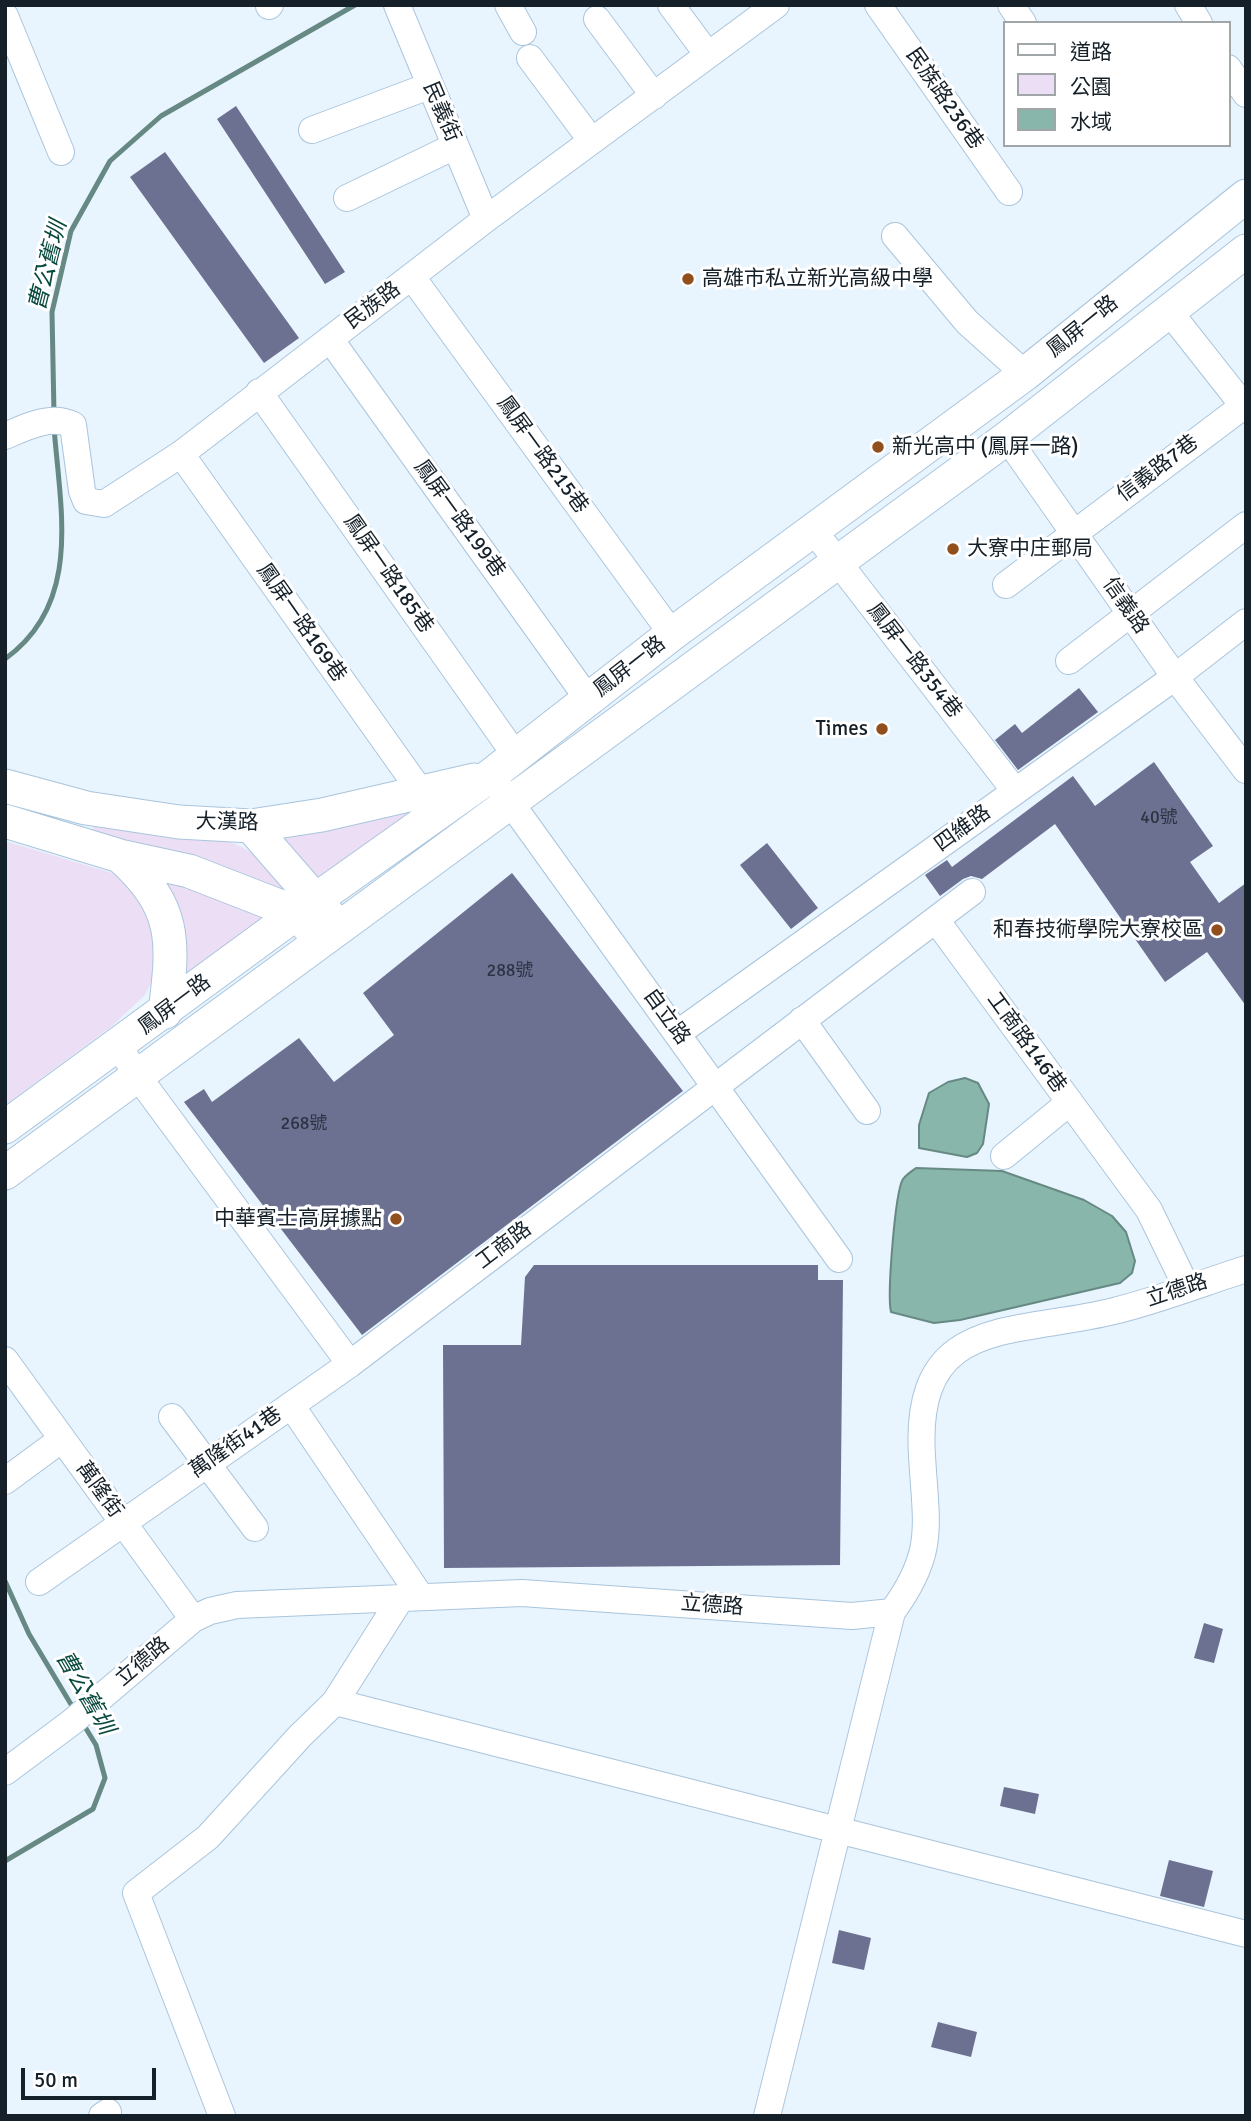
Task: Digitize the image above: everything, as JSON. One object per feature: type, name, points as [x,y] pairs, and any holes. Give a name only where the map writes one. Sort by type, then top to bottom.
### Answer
[{"type":"main road","name":"鳳屏一路","points":[[5,1173],[139,1078],[330,935],[589,699],[672,634],[1025,374],[1246,196]]},
{"type":"main road","name":"鳳屏一路","points":[[5,1127],[119,1047],[307,906],[837,562],[1007,438],[1246,251]]},
{"type":"main road","name":"大漢路","points":[[5,786],[86,808],[180,822],[251,826],[505,778]]},
{"type":"main road","points":[[5,821],[120,856],[189,871],[307,906]]},
{"type":"main road","points":[[251,826],[330,935]]},
{"type":"main road","points":[[120,856],[147,880],[167,919],[172,956],[165,1012]]},
{"type":"street","name":"民義街","points":[[397,5],[486,219]]},
{"type":"street","points":[[508,5],[523,32]]},
{"type":"street","points":[[671,5],[708,55]]},
{"type":"street","name":"民族路236巷","points":[[878,5],[1009,192]]},
{"type":"street","points":[[1011,5],[1022,21]]},
{"type":"street","points":[[1188,5],[1198,21]]},
{"type":"street","name":"民族路","points":[[5,436],[46,422],[64,420],[73,425],[82,491],[86,501],[104,504],[181,454],[486,219],[654,96],[769,7]]},
{"type":"street","points":[[5,16],[61,152]]},
{"type":"street","points":[[597,19],[654,96]]},
{"type":"street","points":[[530,58],[591,140]]},
{"type":"street","points":[[1230,71],[1246,94]]},
{"type":"street","points":[[312,130],[429,86]]},
{"type":"street","points":[[346,198],[455,146]]},
{"type":"street","points":[[895,236],[967,322],[1025,374]]},
{"type":"street","name":"鳳屏一路215巷","points":[[412,276],[672,634]]},
{"type":"street","points":[[1168,310],[1245,406]]},
{"type":"street","name":"鳳屏一路199巷","points":[[330,339],[589,699]]},
{"type":"street","name":"鳳屏一路185巷","points":[[259,392],[505,778]]},
{"type":"street","name":"信義路7巷","points":[[1006,585],[1245,406]]},
{"type":"street","name":"信義路","points":[[1007,438],[1175,677],[1246,770]]},
{"type":"street","name":"鳳屏一路169巷","points":[[181,454],[421,792]]},
{"type":"street","points":[[1069,661],[1246,525]]},
{"type":"street","name":"鳳屏一路354巷","points":[[814,531],[1015,792]]},
{"type":"street","name":"四維路","points":[[678,1033],[1175,677],[1246,622]]},
{"type":"street","name":"自立路","points":[[505,778],[714,1085],[839,1259]]},
{"type":"street","name":"工商路","points":[[350,1364],[714,1085],[972,892]]},
{"type":"street","name":"工商路146巷","points":[[936,920],[1149,1210],[1187,1288]]},
{"type":"street","points":[[802,1020],[867,1111]]},
{"type":"street","points":[[119,1047],[350,1364]]},
{"type":"street","points":[[1004,1156],[1070,1102]]},
{"type":"street","name":"立德路","points":[[5,1772],[80,1716],[193,1619],[210,1611],[237,1605],[522,1592],[852,1616],[892,1612],[910,1587],[923,1560],[926,1531],[920,1437],[924,1398],[940,1365],[970,1342],[1004,1329],[1114,1311],[1246,1269]]},
{"type":"street","name":"萬隆街","points":[[5,1360],[193,1619]]},
{"type":"street","name":"萬隆街41巷","points":[[39,1582],[350,1364]]},
{"type":"street","points":[[222,2116],[136,1893],[208,1837],[335,1702],[411,1597],[291,1405]]},
{"type":"street","points":[[172,1417],[255,1528]]},
{"type":"street","points":[[5,1481],[62,1439]]},
{"type":"street","points":[[767,2116],[892,1612]]},
{"type":"street","points":[[335,1702],[836,1832],[1246,1934]]},
{"type":"green space","points":[[419,807],[321,885],[275,830]]},
{"type":"green space","points":[[94,823],[221,839],[256,855],[304,896],[92,833]]},
{"type":"green space","points":[[5,841],[112,873],[135,889],[154,919],[154,977],[145,995],[112,1026],[5,1105]]},
{"type":"green space","points":[[175,878],[273,919],[176,993],[161,886]]},
{"type":"water","points":[[965,1078],[978,1083],[989,1104],[983,1144],[977,1153],[967,1157],[919,1148],[919,1125],[929,1093],[948,1082]]},
{"type":"water","points":[[916,1168],[1002,1171],[1084,1200],[1112,1216],[1126,1232],[1135,1261],[1132,1273],[1120,1283],[960,1320],[934,1323],[891,1312],[891,1266],[897,1203],[903,1179]]},
{"type":"building","points":[[236,106],[345,272],[325,284],[217,119]]},
{"type":"building","points":[[165,152],[299,338],[264,363],[130,177]]},
{"type":"building","points":[[1079,688],[1098,712],[1018,770],[995,740],[1015,724],[1022,733]]},
{"type":"building","points":[[1154,762],[1213,846],[1190,862],[1219,903],[1246,883],[1246,1006],[1207,952],[1165,982],[1055,824],[982,879],[971,876],[963,879],[940,896],[925,875],[947,860],[952,867],[1073,776],[1095,806]]},
{"type":"building","points":[[767,843],[818,908],[791,929],[740,865]]},
{"type":"building","name":"中華賓士高屏據點","points":[[512,873],[683,1091],[362,1335],[184,1102],[204,1089],[212,1102],[299,1038],[334,1082],[394,1035],[363,993]]},
{"type":"building","points":[[534,1265],[818,1265],[818,1280],[843,1280],[840,1565],[444,1568],[443,1345],[521,1345],[525,1277]]},
{"type":"building","points":[[1204,1623],[1223,1629],[1214,1663],[1194,1658]]},
{"type":"building","points":[[1004,1787],[1039,1794],[1035,1814],[1000,1806]]},
{"type":"building","points":[[1169,1860],[1213,1871],[1204,1907],[1160,1896]]},
{"type":"building","points":[[839,1930],[871,1938],[864,1970],[832,1963]]},
{"type":"building","points":[[938,2022],[977,2032],[971,2057],[931,2047]]},
{"type":"waterway","name":"曹公舊圳","points":[[54,414],[52,312],[71,231],[110,161],[161,116],[355,5]]},
{"type":"waterway","name":"曹公舊圳","points":[[5,659],[30,636],[46,611],[56,583],[62,522],[54,427]]},
{"type":"waterway","name":"曹公舊圳","points":[[5,1581],[29,1634],[75,1711]]},
{"type":"waterway","name":"曹公舊圳","points":[[5,1861],[93,1809],[105,1778],[96,1745],[82,1722]]},
{"type":"place","name":"高雄市私立新光高級中學","points":[[688,279]]},
{"type":"place","name":"新光高中 (鳳屏一路)","points":[[878,447]]},
{"type":"place","name":"大寮中庄郵局","points":[[953,549]]},
{"type":"place","name":"Times","points":[[882,729]]},
{"type":"place","name":"和春技術學院大寮校區","points":[[1217,930]]},
{"type":"place","name":"中華賓士高屏據點","points":[[396,1219]]}]
